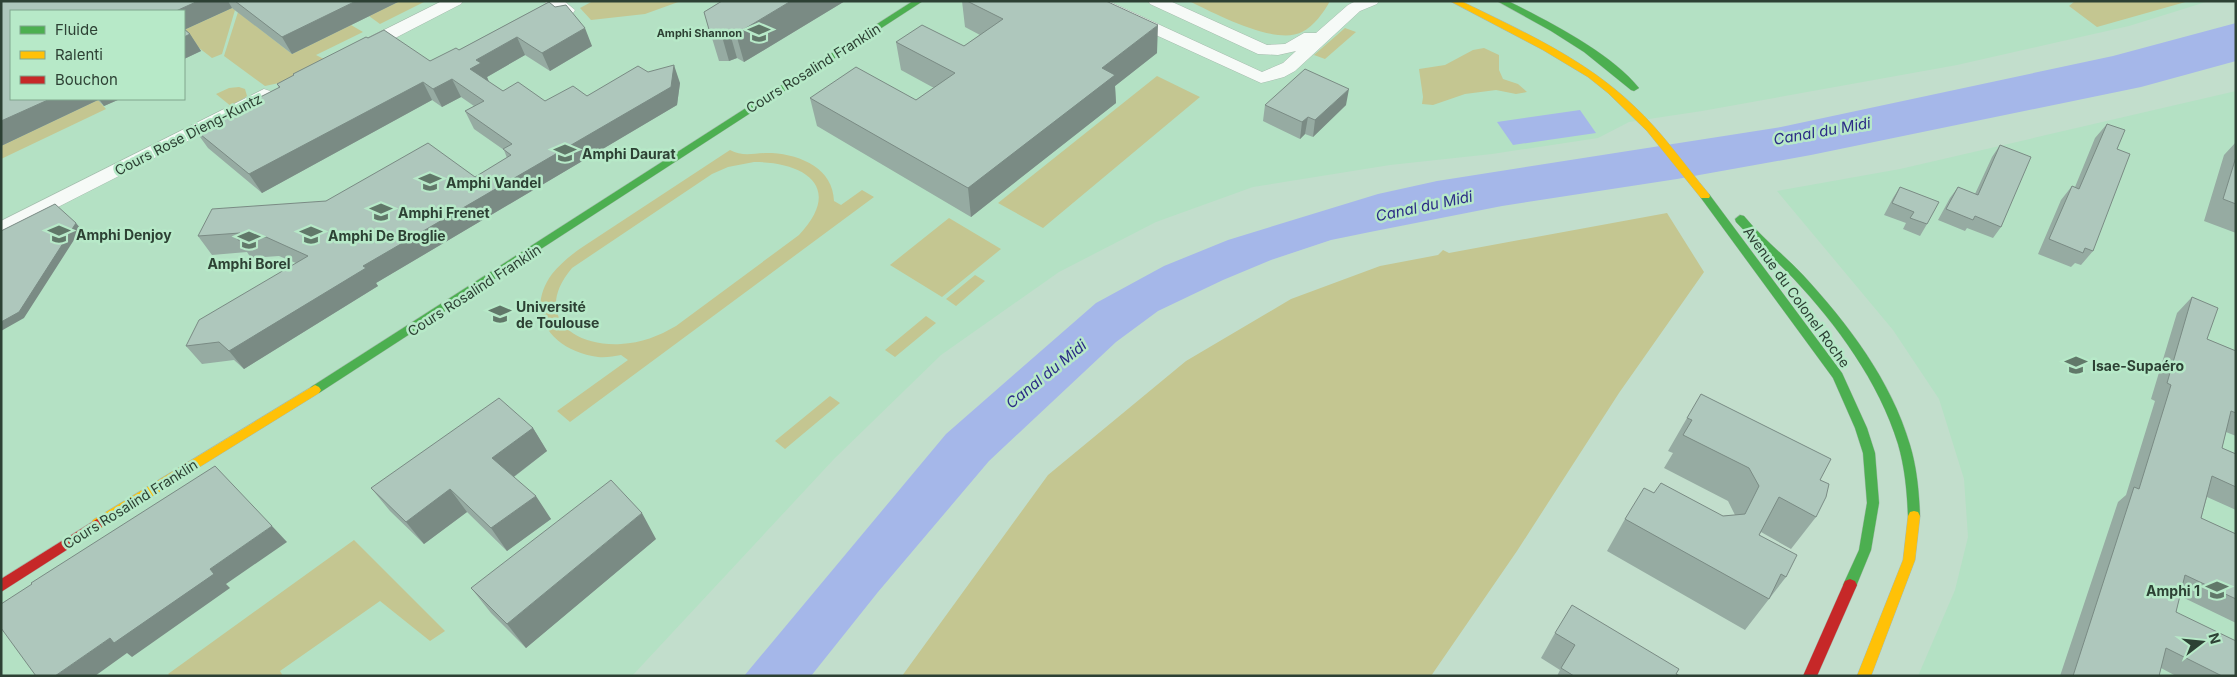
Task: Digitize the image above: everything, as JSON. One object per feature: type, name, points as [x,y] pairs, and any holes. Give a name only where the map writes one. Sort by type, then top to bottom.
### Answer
[{"type":"street","points":[[345,56],[455,1]]},
{"type":"street","points":[[552,1],[567,10]]},
{"type":"street","name":"Cours Rosalind Franklin","points":[[1,586],[388,345],[738,116],[919,1]]},
{"type":"street","points":[[1094,1],[1261,78],[1278,73],[1289,67],[1354,8],[1370,1]]},
{"type":"street","points":[[1156,1],[1264,50],[1283,50],[1297,46],[1324,26],[1345,1]]},
{"type":"street","name":"Avenue du Colonel Roche","points":[[1454,1],[1557,53],[1618,96],[1705,196],[1838,376],[1861,428],[1869,454],[1873,503],[1865,550],[1810,676]]},
{"type":"street","points":[[1502,1],[1558,30],[1583,46],[1616,71],[1641,96]]},
{"type":"street","name":"Cours Rose Dieng-Kuntz","points":[[1,229],[282,87]]},
{"type":"street","name":"Avenue du Colonel Roche","points":[[1732,208],[1754,237],[1774,253],[1805,285],[1846,338],[1891,407],[1906,448],[1913,480],[1914,517],[1910,557],[1864,676]]},
{"type":"shaded area","name":"Université de Toulouse","points":[[1,1],[2209,1],[2129,26],[1957,65],[1702,111],[1629,122],[1598,138],[1492,154],[1390,165],[1253,187],[1156,222],[1059,272],[941,355],[834,459],[632,676],[1,676]]},
{"type":"shaded area","points":[[400,1],[426,1],[380,24],[369,16]]},
{"type":"shaded area","points":[[593,1],[681,1],[645,14],[591,20],[580,8]]},
{"type":"shaded area","points":[[1189,1],[1330,1],[1315,22],[1302,32],[1290,35],[1276,35],[1261,32],[1229,20]]},
{"type":"shaded area","points":[[2075,1],[2189,1],[2097,27],[2069,6]]},
{"type":"shaded area","points":[[232,8],[235,10],[222,54],[212,58],[185,37],[185,30]]},
{"type":"shaded area","points":[[238,12],[292,54],[351,25],[363,32],[316,55],[326,60],[279,83],[265,86],[224,56]]},
{"type":"shaded area","points":[[1345,28],[1356,32],[1325,59],[1314,55]]},
{"type":"shaded area","points":[[1484,48],[1499,55],[1499,70],[1503,79],[1518,84],[1527,92],[1516,94],[1496,90],[1465,94],[1433,105],[1422,104],[1423,97],[1419,69],[1445,65],[1473,50]]},
{"type":"shaded area","points":[[1157,76],[1200,97],[1043,228],[998,203]]},
{"type":"shaded area","points":[[239,87],[245,89],[247,96],[232,107],[216,94],[229,88]]},
{"type":"shaded area","name":"Isae-Supaéro","points":[[2236,91],[2236,676],[1918,676],[1955,590],[1968,537],[1964,479],[1939,399],[1893,330],[1777,191],[1900,169]]},
{"type":"shaded area","points":[[98,100],[106,109],[1,159],[1,146]]},
{"type":"shaded area","points":[[730,150],[740,154],[783,154],[805,161],[822,172],[828,180],[834,201],[841,205],[862,190],[874,197],[570,422],[557,411],[628,360],[621,355],[598,357],[582,354],[568,348],[548,329],[542,317],[540,304],[544,289],[552,274],[584,246]],"holes":[[[754,162],[772,163],[803,172],[812,180],[818,191],[818,203],[812,218],[799,235],[676,326],[643,341],[621,344],[587,340],[573,333],[563,324],[557,313],[556,300],[561,285],[572,268],[712,174],[728,167]]]},
{"type":"shaded area","points":[[1667,213],[1704,272],[1619,393],[1517,551],[1431,676],[902,676],[1048,475],[1186,361],[1291,299],[1380,266],[1438,255],[1443,250],[1449,253]]},
{"type":"shaded area","points":[[949,218],[1001,249],[942,297],[890,265]]},
{"type":"shaded area","points":[[975,275],[985,281],[956,306],[946,299]]},
{"type":"shaded area","points":[[926,316],[936,323],[895,357],[885,350]]},
{"type":"shaded area","points":[[830,396],[840,403],[785,449],[775,441]]},
{"type":"shaded area","points":[[354,540],[445,631],[430,641],[380,601],[280,671],[283,676],[170,676],[168,674]]},
{"type":"water","name":"Canal du Midi","points":[[2236,23],[2236,61],[2141,87],[1811,155],[1677,179],[1502,206],[1331,240],[1271,260],[1223,280],[1158,311],[1116,342],[989,461],[878,592],[811,676],[744,676],[946,434],[1096,303],[1164,266],[1228,240],[1378,194],[1437,181],[1781,127],[2113,56]]},
{"type":"water","points":[[1580,110],[1596,133],[1513,145],[1497,122]]},
{"type":"building","points":[[1,1],[198,1],[178,10],[10,10],[10,100],[48,100],[1,121]]},
{"type":"building","points":[[235,1],[356,1],[282,37]]},
{"type":"building","points":[[722,1],[791,1],[736,34],[729,30],[721,33],[710,33],[704,12]]},
{"type":"building","points":[[967,1],[1106,1],[1158,25],[1102,68],[1115,75],[968,188],[810,98],[856,67],[916,100],[955,73],[896,42],[922,25],[964,46],[1003,19]]},
{"type":"building","points":[[549,2],[555,7],[566,5],[585,28],[542,53],[517,37],[476,60],[481,63],[470,69],[503,91],[518,82],[545,101],[573,86],[587,96],[638,66],[648,72],[674,65],[671,87],[363,266],[366,268],[229,351],[219,342],[186,346],[199,320],[308,256],[266,237],[238,240],[240,233],[198,236],[212,209],[326,201],[428,143],[475,177],[511,155],[503,149],[512,144],[465,111],[484,101],[452,79],[433,89],[423,82],[249,174],[195,130],[280,87],[277,84],[293,74],[366,37],[368,38],[384,30],[430,61],[456,48],[459,50]]},
{"type":"building","points":[[185,30],[190,34],[185,36]]},
{"type":"building","points":[[1305,69],[1349,89],[1315,120],[1308,117],[1302,122],[1265,105]]},
{"type":"building","points":[[2107,124],[2125,130],[2117,149],[2130,154],[2093,251],[2085,248],[2083,253],[2049,239],[2072,186],[2079,189]]},
{"type":"building","points":[[2000,145],[2031,157],[2001,227],[1975,216],[1973,220],[1946,209],[1958,187],[1978,195]]},
{"type":"building","points":[[2236,157],[2236,204],[2223,199]]},
{"type":"building","points":[[1900,187],[1939,202],[1927,224],[1910,218],[1914,212],[1892,203]]},
{"type":"building","points":[[55,204],[76,223],[19,312],[1,322],[1,231]]},
{"type":"building","points":[[2192,297],[2218,308],[2207,339],[2236,351],[2236,413],[2231,411],[2222,448],[2236,454],[2236,487],[2212,476],[2201,518],[2236,534],[2236,599],[2185,575],[2176,612],[2236,641],[2236,676],[2222,676],[2166,648],[2159,676],[2073,676],[2134,487],[2139,489],[2171,385],[2167,383]]},
{"type":"building","points":[[1701,394],[1831,459],[1820,480],[1829,484],[1826,497],[1816,517],[1779,497],[1759,535],[1797,555],[1786,577],[1781,574],[1769,599],[1625,519],[1644,488],[1654,493],[1661,483],[1723,516],[1745,514],[1759,486],[1749,468],[1683,435],[1692,420],[1687,418]]},
{"type":"building","points":[[499,398],[533,428],[492,458],[536,496],[491,528],[450,489],[406,522],[371,488]]},
{"type":"building","points":[[215,466],[272,526],[210,569],[214,574],[114,643],[110,638],[55,676],[36,676],[1,628],[1,604]]},
{"type":"building","points":[[611,480],[642,513],[507,624],[471,588]]},
{"type":"building","points":[[1572,605],[1679,669],[1676,674],[1680,676],[1574,676],[1561,668],[1575,645],[1555,633]]},
{"type":"traffic: fast","points":[[315,390],[919,1]]},
{"type":"traffic: fast","points":[[1501,1],[1571,39],[1604,62],[1634,88]]},
{"type":"traffic: fast","points":[[1705,196],[1838,376],[1861,428],[1869,453],[1873,503],[1865,550],[1850,585]]},
{"type":"traffic: fast","points":[[1740,219],[1754,235],[1792,270],[1815,296],[1846,335],[1874,377],[1896,421],[1904,444],[1911,480],[1914,516]]},
{"type":"traffic: slow","points":[[1454,1],[1547,48],[1591,75],[1612,91],[1650,129],[1705,196]]},
{"type":"traffic: slow","points":[[97,524],[315,390]]},
{"type":"traffic: slow","points":[[1864,676],[1909,560],[1914,516]]},
{"type":"traffic: jam","points":[[1,586],[97,524]]},
{"type":"traffic: jam","points":[[1810,676],[1850,585]]},
{"type":"place","name":"Amphi Shannon","points":[[759,33]]},
{"type":"place","name":"Amphi Daurat","points":[[565,153]]},
{"type":"place","name":"Amphi Vandel","points":[[430,182]]},
{"type":"place","name":"Amphi Frenet","points":[[381,212]]},
{"type":"place","name":"Amphi Denjoy","points":[[59,234]]},
{"type":"place","name":"Amphi De Broglie","points":[[311,235]]},
{"type":"place","name":"Amphi Borel","points":[[249,240]]},
{"type":"place","name":"Université de Toulouse","points":[[500,314]]},
{"type":"place","name":"Isae-Supaéro","points":[[2076,365]]},
{"type":"place","name":"Amphi 1","points":[[2217,590]]}]
